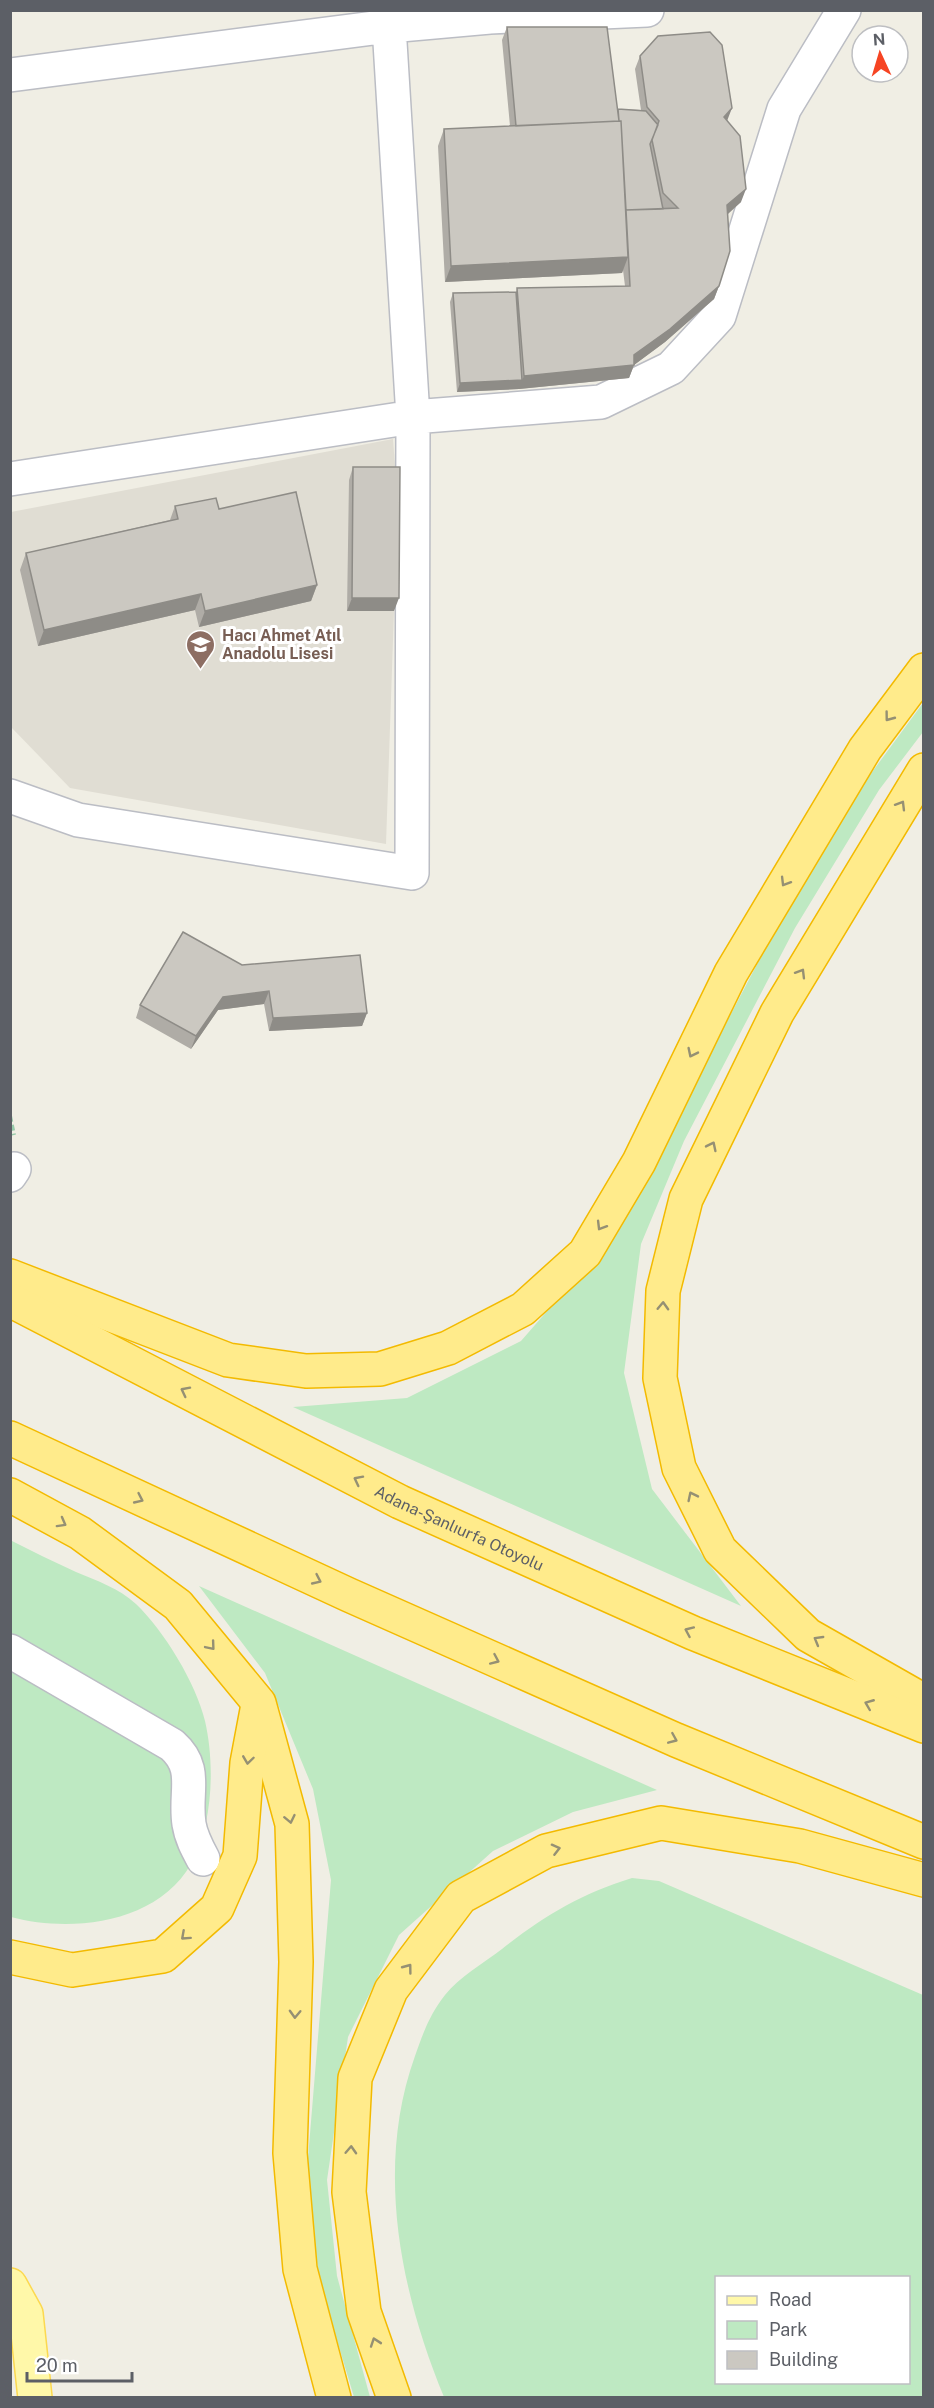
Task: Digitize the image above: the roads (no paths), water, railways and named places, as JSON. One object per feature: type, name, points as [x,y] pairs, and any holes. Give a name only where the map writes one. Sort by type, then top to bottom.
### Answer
[{"type":"highway","points":[[10,1276],[228,1360],[306,1371],[380,1369],[448,1348],[523,1309],[585,1252],[639,1162],[730,973],[865,749],[924,670]]},
{"type":"highway","points":[[924,770],[777,1013],[686,1198],[663,1291],[660,1378],[679,1468],[720,1550],[808,1635],[924,1701]]},
{"type":"highway","name":"Adana-Şanlıurfa Otoyolu","points":[[10,1300],[400,1502],[693,1633],[924,1726]]},
{"type":"highway","points":[[10,1438],[350,1595],[675,1740],[924,1842]]},
{"type":"highway","points":[[10,1495],[80,1533],[178,1605],[259,1703],[292,1824],[296,1962],[290,2153],[300,2269],[334,2397]]},
{"type":"highway","points":[[10,1957],[72,1970],[163,1956],[217,1908],[240,1856],[247,1763],[259,1703]]},
{"type":"highway","points":[[394,2397],[364,2312],[349,2192],[355,2078],[391,1990],[461,1898],[546,1851],[661,1823],[800,1846],[924,1880]]},
{"type":"main road","points":[[10,2284],[26,2314],[34,2397]]},
{"type":"street","points":[[10,75],[389,26],[490,17],[647,10]]},
{"type":"street","points":[[10,479],[413,417],[601,402],[671,368],[719,315],[784,109],[844,10]]},
{"type":"street","points":[[10,796],[78,820],[412,873],[413,417],[389,26]]},
{"type":"street","points":[[10,1651],[172,1745],[184,1756],[189,1768],[187,1798],[189,1825],[203,1859]]},
{"type":"place","name":"Hacı Ahmet Atıl Anadolu Lisesi","points":[[201,670]]}]
